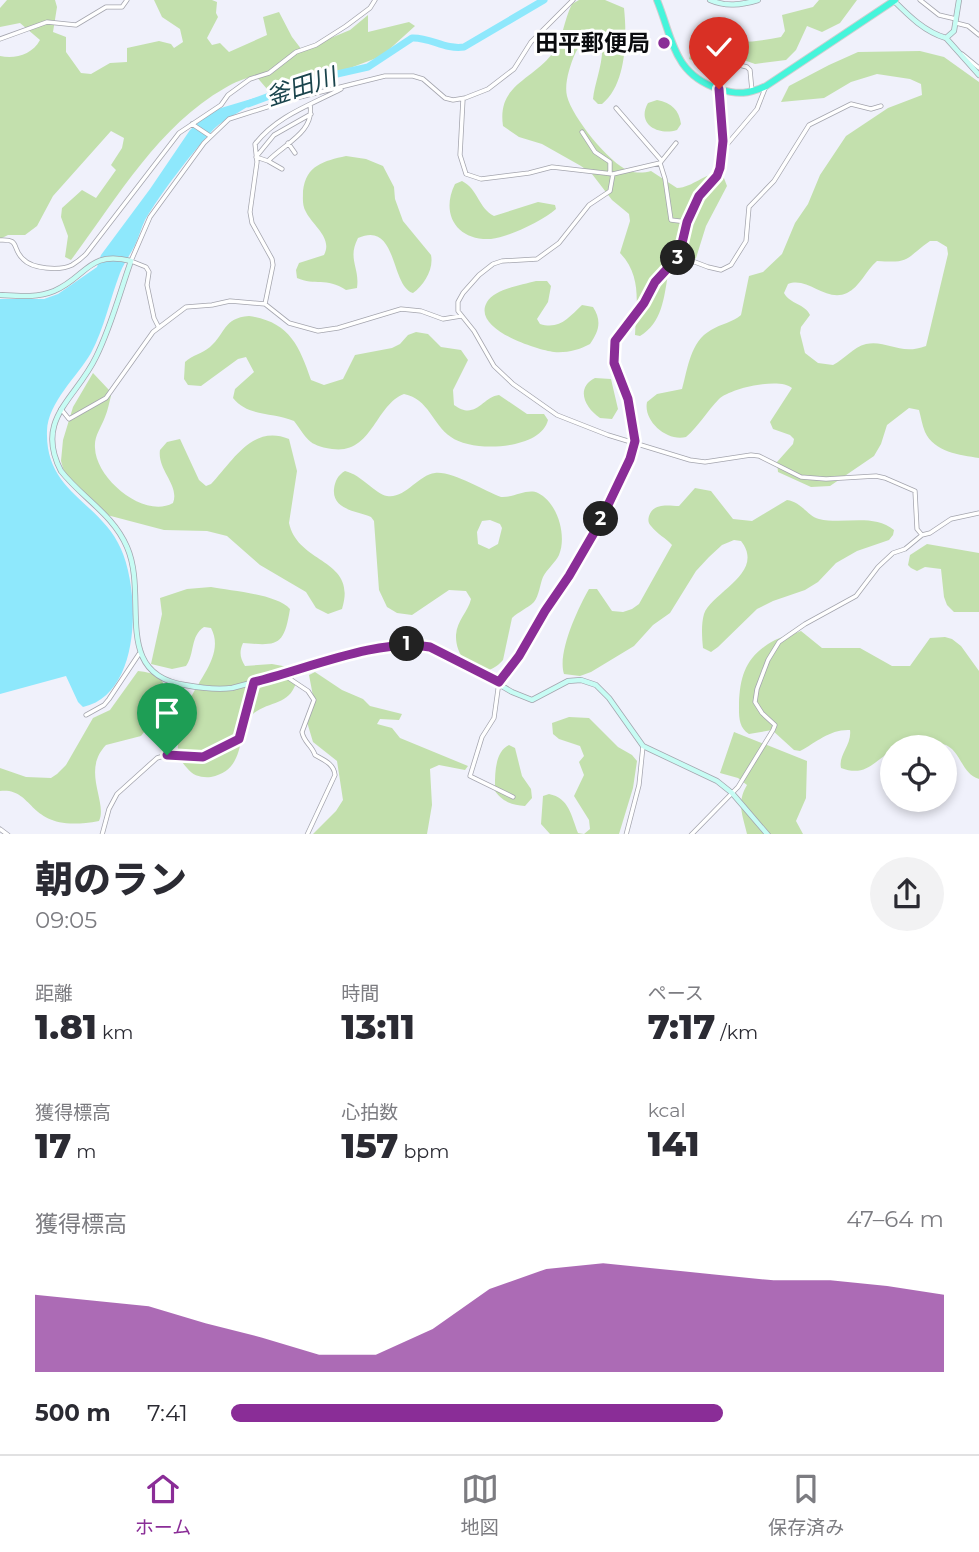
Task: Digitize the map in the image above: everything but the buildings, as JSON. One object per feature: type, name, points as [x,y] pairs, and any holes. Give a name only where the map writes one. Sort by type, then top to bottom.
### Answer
[{"type":"highway","points":[[657,0],[685,69],[702,82],[737,93],[752,93],[766,86],[894,0]]},
{"type":"street","points":[[0,39],[47,22],[76,25],[99,10],[122,7],[127,0]]},
{"type":"street","points":[[0,240],[15,243],[18,254],[25,262],[38,266],[70,266],[86,254],[178,133],[221,105],[228,95],[250,79],[269,73],[296,52],[316,45],[346,26],[370,8],[375,0]]},
{"type":"street","points":[[573,0],[531,42],[508,74],[488,89],[463,99],[446,98],[423,79],[400,74],[349,85],[229,119],[210,136],[150,217],[129,260],[97,355],[61,409],[51,436],[56,462],[68,480],[113,523],[131,558],[136,579],[139,654],[154,674],[169,682],[211,689],[232,688],[399,644],[430,647],[499,682],[512,692],[532,700],[568,681],[590,682],[602,690],[643,746],[717,781],[732,793],[767,834]]},
{"type":"street","points":[[710,0],[723,5],[746,4],[758,0]]},
{"type":"street","points":[[894,0],[934,35],[946,38],[979,75]]},
{"type":"street","points":[[920,0],[939,16],[968,26],[979,35]]},
{"type":"street","points":[[946,38],[954,31],[959,0]]},
{"type":"street","points":[[958,52],[970,58],[979,68]]},
{"type":"street","points":[[724,61],[747,66],[752,93]]},
{"type":"street","points":[[265,304],[273,265],[272,258],[252,223],[250,212],[255,144],[267,129],[349,85]]},
{"type":"street","points":[[722,150],[758,109],[766,86]]},
{"type":"street","points":[[513,797],[470,776],[482,737],[494,718],[499,682],[519,656],[587,546],[630,459],[635,441],[628,399],[614,363],[615,341],[644,303],[655,282],[679,256],[687,222],[699,196],[717,176],[722,150],[719,89]]},
{"type":"street","points":[[463,99],[460,155],[466,174],[481,179],[552,167],[612,174],[660,162],[676,143]]},
{"type":"street","points":[[679,256],[721,270],[731,265],[746,241],[749,207],[774,181],[808,125],[851,104],[871,109],[881,106]]},
{"type":"street","points":[[268,161],[303,131],[310,114],[310,105]]},
{"type":"street","points":[[616,108],[660,162],[671,220],[687,222]]},
{"type":"street","points":[[256,157],[274,135],[310,114]]},
{"type":"street","points":[[193,124],[210,136]]},
{"type":"street","points":[[582,132],[595,152],[610,162],[610,191],[589,205],[559,243],[537,259],[493,264],[466,288],[458,302],[457,309],[461,316],[472,327],[500,373],[538,404],[557,415],[608,435],[635,441],[655,451],[705,462],[759,456],[788,472],[812,479],[872,476],[886,478],[915,491],[918,529],[922,535]]},
{"type":"street","points":[[288,143],[295,153]]},
{"type":"street","points":[[256,157],[282,169]]},
{"type":"street","points":[[86,254],[88,266]]},
{"type":"street","points":[[0,295],[44,295],[57,289],[88,266],[110,257],[129,260],[146,267],[149,272],[147,285],[158,327]]},
{"type":"street","points":[[61,409],[69,419],[106,398],[158,327],[185,308],[196,305],[230,301],[265,304],[289,323],[318,331],[338,328],[401,309],[421,311],[443,319],[461,316]]},
{"type":"street","points":[[692,834],[732,793],[755,762],[775,725],[755,702],[757,689],[775,647],[805,624],[856,596],[886,558],[959,516],[979,513]]},
{"type":"street","points":[[86,715],[104,705],[139,654]]},
{"type":"street","points":[[283,674],[307,691],[314,700],[302,732],[304,741],[313,748],[315,755],[335,771],[307,834]]},
{"type":"street","points":[[102,834],[109,809],[117,794],[157,758],[167,755],[203,757],[239,739],[254,682]]},
{"type":"street","points":[[626,834],[639,785],[643,746]]},
{"type":"green space","points":[[7,0],[55,0],[57,7],[53,32],[66,37],[66,52],[81,73],[91,74],[110,63],[127,62],[127,48],[159,41],[171,44],[174,48],[183,42],[180,29],[162,17],[154,0],[217,2],[218,17],[207,38],[212,45],[220,43],[229,52],[267,35],[263,17],[279,12],[302,50],[350,30],[368,15],[368,32],[409,22],[415,26],[382,56],[350,68],[267,89],[255,75],[228,86],[201,104],[159,143],[71,260],[65,257],[68,236],[61,217],[62,208],[82,190],[96,198],[116,170],[111,165],[122,148],[124,138],[111,131],[53,196],[37,226],[25,235],[8,235],[0,239],[0,56],[23,55],[40,40],[20,23],[0,27],[0,8]]},
{"type":"green space","points":[[579,0],[605,0],[624,8],[624,59],[610,95],[602,104],[593,99],[602,57],[598,33],[590,35],[581,43],[568,75],[566,91],[570,105],[592,138],[612,159],[629,171],[651,171],[677,188],[722,173],[727,186],[706,226],[696,258],[689,266],[672,270],[668,274],[657,317],[640,336],[635,335],[635,282],[620,253],[630,221],[629,214],[612,200],[592,174],[581,166],[542,144],[519,137],[503,126],[505,101],[510,92],[552,54],[572,4]]},
{"type":"green space","points":[[819,0],[857,0],[840,23],[822,32],[807,26],[796,50],[786,60],[755,64],[713,49],[696,62],[689,59],[699,28],[718,39],[728,41],[749,42],[781,37],[785,31],[782,15],[813,7]]},
{"type":"green space","points":[[920,51],[944,57],[979,82],[979,458],[948,451],[935,444],[925,432],[919,410],[909,408],[887,425],[874,456],[830,486],[811,487],[778,472],[777,462],[793,444],[794,439],[773,429],[770,422],[792,388],[767,384],[734,391],[719,399],[686,437],[679,438],[658,429],[649,416],[647,402],[657,394],[682,389],[698,341],[711,330],[741,315],[749,276],[763,272],[782,254],[820,175],[846,136],[888,108],[922,95],[921,84],[910,79],[877,74],[851,82],[824,98],[781,102],[789,86],[858,52]],"holes":[[[930,241],[937,241],[947,247],[948,254],[926,346],[901,349],[881,344],[866,344],[833,365],[818,363],[805,353],[800,333],[810,315],[805,308],[790,300],[784,293],[788,284],[803,283],[832,295],[847,293],[856,287],[877,261],[902,261]]]},
{"type":"green space","points":[[657,100],[671,105],[679,115],[681,124],[677,130],[656,130],[647,122],[645,110],[648,103]]},
{"type":"green space","points":[[346,156],[366,159],[383,166],[394,187],[395,199],[403,221],[431,255],[427,276],[413,293],[400,279],[387,246],[380,238],[371,235],[358,238],[355,245],[357,288],[346,290],[332,284],[297,278],[299,263],[324,255],[326,249],[321,232],[304,207],[305,182],[317,166]]},
{"type":"green space","points":[[462,181],[494,216],[538,202],[555,205],[556,209],[516,232],[491,239],[479,238],[461,230],[451,215],[451,195],[455,184]]},
{"type":"green space","points":[[547,281],[551,286],[548,302],[537,319],[540,324],[559,324],[582,305],[593,307],[598,317],[598,326],[590,344],[554,352],[508,336],[488,321],[485,312],[487,302],[491,298],[509,288]]},
{"type":"green space","points":[[249,316],[263,319],[283,330],[297,346],[311,380],[324,385],[343,379],[355,355],[392,348],[416,332],[428,334],[441,347],[461,350],[468,360],[453,390],[454,405],[462,409],[473,409],[499,395],[527,414],[544,414],[548,420],[543,430],[520,443],[489,447],[474,445],[451,437],[425,406],[404,394],[386,408],[365,437],[356,444],[345,449],[317,445],[309,440],[294,421],[253,411],[233,398],[235,389],[254,372],[246,357],[238,359],[201,386],[188,385],[184,379],[185,362],[210,347],[229,323]]},
{"type":"green space","points":[[93,373],[109,390],[111,396],[96,440],[97,460],[112,483],[136,501],[149,506],[161,507],[173,503],[174,490],[160,457],[160,450],[167,442],[180,439],[199,480],[206,486],[211,484],[244,447],[254,441],[264,436],[289,439],[297,471],[289,523],[303,547],[335,570],[342,580],[345,592],[342,609],[328,614],[316,608],[306,592],[260,565],[227,536],[207,531],[164,530],[107,515],[65,475],[61,461],[63,440],[73,407]]},
{"type":"green space","points":[[595,378],[611,379],[618,409],[612,419],[600,418],[590,409],[584,398],[585,387]]},
{"type":"green space","points":[[345,471],[387,496],[406,491],[429,475],[442,473],[501,497],[525,492],[538,493],[551,504],[561,530],[559,555],[543,577],[534,602],[512,618],[503,660],[495,667],[479,670],[471,667],[460,653],[457,630],[471,599],[466,591],[449,590],[412,615],[397,613],[387,607],[379,590],[374,521],[371,517],[341,506],[334,496],[335,483]],"holes":[[[490,520],[500,524],[502,528],[498,544],[489,549],[478,544],[477,532],[482,521]]]},
{"type":"green space","points":[[695,488],[711,491],[733,519],[752,521],[787,500],[797,503],[819,519],[877,522],[894,530],[893,535],[889,540],[857,551],[836,563],[818,582],[805,590],[757,609],[711,652],[703,648],[704,614],[735,581],[747,563],[747,552],[741,541],[734,540],[722,545],[696,571],[670,613],[653,625],[634,646],[591,672],[580,676],[564,674],[563,655],[566,643],[589,589],[597,589],[612,611],[623,612],[639,604],[672,545],[650,525],[649,516],[658,507],[679,506]]},
{"type":"green space","points":[[927,544],[979,553],[979,612],[954,612],[947,605],[941,569],[925,567],[917,571],[908,565],[910,555]]},
{"type":"green space","points":[[211,587],[265,597],[290,609],[282,637],[272,643],[243,643],[241,655],[245,666],[272,664],[288,667],[296,683],[284,699],[260,709],[248,720],[240,748],[231,766],[223,773],[204,777],[189,771],[181,760],[178,748],[189,702],[213,657],[215,647],[211,628],[204,627],[197,635],[186,666],[172,669],[151,664],[162,614],[160,598],[187,589]]},
{"type":"green space","points":[[801,631],[822,648],[860,648],[892,666],[910,666],[930,638],[952,639],[961,646],[979,671],[979,779],[968,772],[957,756],[957,735],[880,735],[880,759],[863,770],[856,771],[841,768],[850,730],[830,734],[800,751],[794,750],[772,730],[749,734],[740,720],[743,675],[758,652],[778,639]]},
{"type":"green space","points":[[138,671],[160,679],[163,682],[163,692],[141,736],[106,745],[99,755],[95,775],[101,813],[99,821],[75,824],[58,822],[45,817],[21,796],[0,791],[0,768],[26,777],[51,778],[57,774],[66,765],[93,718],[110,710]]},
{"type":"green space","points":[[315,672],[342,690],[363,699],[370,706],[402,714],[399,720],[380,719],[377,724],[392,728],[400,738],[468,766],[465,770],[439,765],[430,769],[432,805],[427,834],[313,834],[343,800],[337,761],[313,742],[307,722],[313,696],[309,675]]},
{"type":"green space","points":[[569,717],[589,718],[618,747],[637,761],[633,788],[619,834],[584,834],[590,829],[589,820],[574,796],[584,775],[579,762],[584,756],[580,746],[559,739],[553,734],[552,723]]},
{"type":"green space","points":[[734,732],[807,761],[806,798],[796,821],[803,834],[747,834],[741,804],[747,785],[738,778],[720,773]]},
{"type":"green space","points":[[509,745],[515,748],[522,776],[531,789],[532,798],[525,806],[508,802],[495,791],[498,759],[500,753]]},
{"type":"green space","points":[[549,794],[561,799],[568,808],[578,833],[584,834],[550,834],[541,824],[543,796]]},
{"type":"water","points":[[258,97],[212,131],[176,174],[152,209],[120,273],[96,344],[58,400],[49,420],[49,452],[55,469],[64,483],[112,533],[127,567],[133,614],[126,662],[116,683],[102,698],[83,707],[66,676],[0,694],[0,299],[44,299],[58,294],[97,267],[101,255],[190,130],[211,111]]},
{"type":"waterway","name":"釜田川","points":[[248,104],[315,79],[368,67],[412,38],[450,47],[464,47],[544,0]]},
{"type":"place","name":"田平郵便局","points":[[664,43]]},
{"type":"route","points":[[167,755],[203,757],[239,739],[254,682],[391,645],[430,647],[499,682],[531,638],[587,546],[633,451],[635,441],[628,399],[616,373],[613,358],[615,341],[644,303],[655,282],[679,256],[687,222],[699,196],[717,176],[723,141],[719,89]]}]
